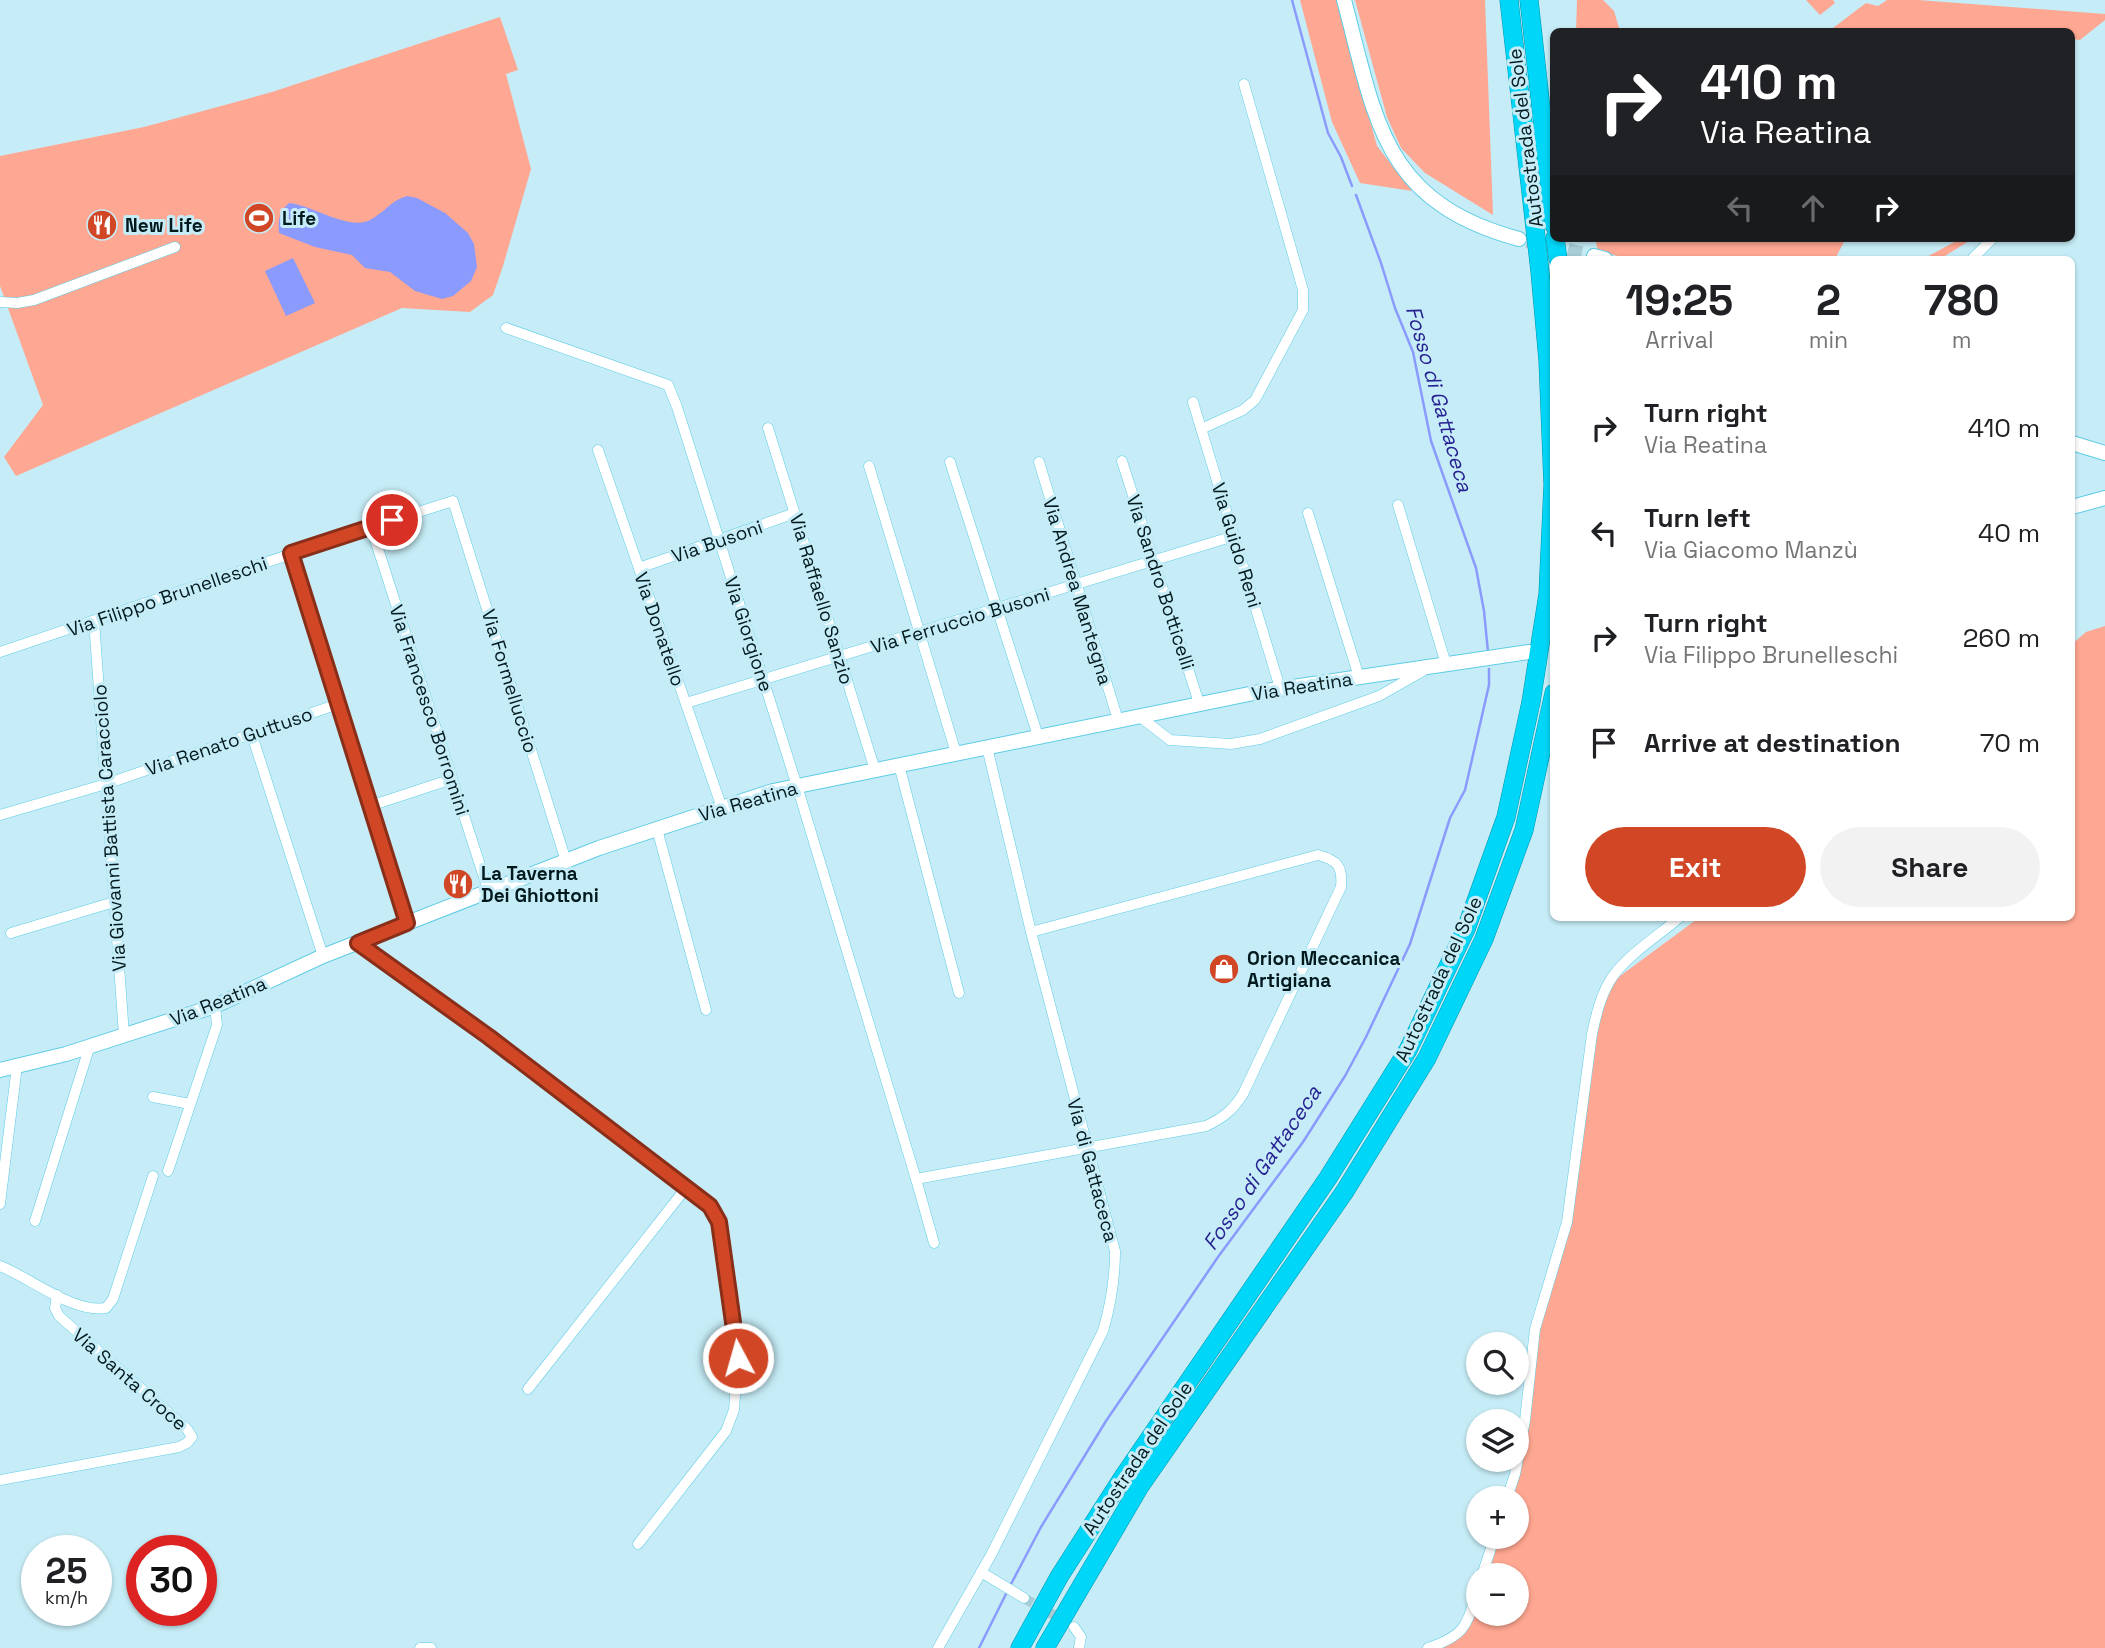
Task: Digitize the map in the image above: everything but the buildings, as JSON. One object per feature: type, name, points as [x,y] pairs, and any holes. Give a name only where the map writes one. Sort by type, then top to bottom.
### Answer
[{"type":"highway","name":"Autostrada del Sole","points":[[1508,0],[1541,272],[1550,411]]},
{"type":"highway","name":"Autostrada del Sole","points":[[1529,0],[1550,189]]},
{"type":"highway","name":"Autostrada del Sole","points":[[1020,1648],[1059,1577],[1123,1477],[1328,1178],[1408,1050],[1466,929],[1506,817],[1531,702],[1548,594],[1550,550]]},
{"type":"highway","name":"Autostrada del Sole","points":[[1045,1648],[1140,1486],[1345,1191],[1427,1058],[1484,939],[1524,830],[1550,711]]},
{"type":"street","points":[[1344,0],[1377,121],[1404,171],[1424,192],[1462,219],[1519,239]]},
{"type":"street","points":[[1201,429],[1243,410],[1255,400],[1303,310],[1303,290],[1244,84]]},
{"type":"street","points":[[1975,256],[1989,242]]},
{"type":"street","points":[[0,302],[34,300],[175,247]]},
{"type":"street","name":"Via Giorgione","points":[[506,328],[668,386],[677,407],[797,786],[934,1243]]},
{"type":"street","name":"Via Guido Reni","points":[[1193,402],[1280,688]]},
{"type":"street","name":"Via Raffaello Sanzio","points":[[768,428],[876,770]]},
{"type":"street","points":[[2075,444],[2105,453]]},
{"type":"street","name":"Via Donatello","points":[[598,450],[722,808]]},
{"type":"street","name":"Via Sandro Botticelli","points":[[1122,461],[1199,704]]},
{"type":"street","points":[[950,462],[1038,736]]},
{"type":"street","name":"Via Andrea Mantegna","points":[[1039,462],[1118,720]]},
{"type":"street","points":[[869,466],[956,753]]},
{"type":"street","points":[[2075,506],[2105,498]]},
{"type":"street","name":"Via Filippo Brunelleschi","points":[[0,652],[291,553],[453,502]]},
{"type":"street","name":"Via Formelluccio","points":[[453,502],[566,861]]},
{"type":"street","points":[[1398,505],[1446,664]]},
{"type":"street","name":"Via Busoni","points":[[639,568],[795,513]]},
{"type":"street","points":[[1308,513],[1359,677]]},
{"type":"street","name":"Via Francesco Borromini","points":[[371,527],[489,893]]},
{"type":"street","name":"Via Ferruccio Busoni","points":[[686,704],[1234,536]]},
{"type":"street","points":[[291,553],[407,923]]},
{"type":"street","name":"Via Giovanni Battista Caracciolo","points":[[94,621],[124,1035]]},
{"type":"street","name":"Via Reatina","points":[[0,1070],[215,1006],[323,956],[566,861],[773,791],[1280,688],[1529,652]]},
{"type":"street","points":[[1139,716],[1170,740],[1231,744],[1260,739],[1379,696],[1430,667]]},
{"type":"street","name":"Via Renato Guttuso","points":[[0,815],[106,783],[338,704]]},
{"type":"street","points":[[251,732],[323,956]]},
{"type":"street","name":"Via di Gattaceca","points":[[938,1648],[981,1572],[1103,1331],[1115,1279],[1115,1251],[1031,932],[987,747]]},
{"type":"street","points":[[900,765],[959,993]]},
{"type":"street","points":[[370,806],[452,779]]},
{"type":"street","points":[[657,829],[706,1010]]},
{"type":"street","points":[[916,1179],[1206,1126],[1220,1119],[1236,1106],[1341,887],[1343,874],[1338,865],[1329,858],[1318,855],[1031,932]]},
{"type":"street","points":[[11,933],[114,902]]},
{"type":"street","points":[[1511,1486],[1525,1420],[1535,1329],[1567,1222],[1592,1034],[1598,1010],[1612,977],[1675,921]]},
{"type":"street","points":[[358,943],[489,1037],[710,1206],[719,1222],[737,1345],[733,1416],[726,1431],[638,1544]]},
{"type":"street","points":[[168,1171],[218,1025],[215,1006]]},
{"type":"street","points":[[35,1220],[90,1045]]},
{"type":"street","points":[[0,1204],[17,1066]]},
{"type":"street","points":[[153,1097],[190,1104]]},
{"type":"street","points":[[0,1266],[83,1306],[102,1309],[110,1305],[153,1176]]},
{"type":"street","points":[[528,1389],[686,1188]]},
{"type":"street","name":"Via Santa Croce","points":[[0,1480],[179,1447],[191,1440],[187,1429],[60,1316],[55,1308],[57,1295]]},
{"type":"street","points":[[981,1572],[1024,1598]]},
{"type":"street","points":[[1428,1648],[1458,1635],[1466,1624]]},
{"type":"street","points":[[1074,1627],[1081,1637],[1079,1648]]},
{"type":"street","points":[[420,1648],[431,1648]]},
{"type":"shaded area","points":[[1300,0],[1337,0],[1377,146],[1412,191],[1360,183],[1332,122]]},
{"type":"shaded area","points":[[1355,0],[1485,0],[1493,215],[1425,173],[1401,148],[1387,117]]},
{"type":"shaded area","points":[[1577,0],[1603,0],[1614,11],[1619,28],[1576,28]]},
{"type":"shaded area","points":[[1806,0],[1833,0],[1835,3],[1820,15]]},
{"type":"shaded area","points":[[1887,0],[1918,0],[2105,14],[2105,20],[2080,40],[2075,39],[2075,28],[1833,28],[1866,3],[1878,6]]},
{"type":"shaded area","name":"Life","points":[[500,17],[518,70],[506,74],[531,169],[493,295],[470,312],[402,308],[16,476],[4,457],[43,405],[0,286],[0,156],[144,127],[272,92]]},
{"type":"shaded area","points":[[1596,242],[1844,242],[1837,256],[1618,256],[1598,251]]},
{"type":"shaded area","points":[[1955,242],[1968,242],[1945,256],[1929,256]]},
{"type":"shaded area","points":[[2105,626],[2105,1648],[1440,1648],[1458,1639],[1468,1626],[1529,1626],[1529,1563],[1489,1563],[1494,1549],[1529,1549],[1529,1486],[1512,1486],[1514,1472],[1529,1472],[1529,1409],[1525,1409],[1542,1308],[1556,1277],[1555,1269],[1601,1009],[1616,979],[1695,921],[2075,921],[2075,641],[2086,632]]},
{"type":"water","points":[[407,196],[417,198],[445,213],[468,233],[474,244],[477,267],[471,281],[453,296],[442,299],[415,291],[390,272],[365,268],[352,255],[315,247],[279,233],[280,216],[289,203],[341,220],[361,223],[375,217],[396,200]]},
{"type":"water","points":[[293,258],[315,303],[286,316],[265,271]]},
{"type":"waterway","name":"Fosso di Gattaceca","points":[[1292,0],[1328,133],[1352,186]]},
{"type":"waterway","name":"Fosso di Gattaceca","points":[[1356,195],[1413,352],[1431,441],[1476,568],[1488,652]]},
{"type":"waterway","name":"Fosso di Gattaceca","points":[[1010,1586],[1041,1527],[1106,1421],[1218,1257],[1303,1142],[1366,1037],[1410,944],[1450,818],[1465,790],[1489,685],[1489,669]]},
{"type":"waterway","name":"Fosso di Gattaceca","points":[[979,1648],[1007,1592]]},
{"type":"tunnel","points":[[1527,241],[1594,256]]},
{"type":"tunnel","points":[[1530,652],[1550,647]]},
{"type":"tunnel","points":[[1024,1598],[1064,1621]]},
{"type":"place","name":"Life","points":[[259,218]]},
{"type":"place","name":"New Life","points":[[102,225]]},
{"type":"place","name":"La Taverna Dei Ghiottoni","points":[[458,884]]},
{"type":"place","name":"Orion Meccanica Artigiana","points":[[1224,969]]},
{"type":"route","points":[[392,520],[291,553],[407,923],[358,943],[489,1037],[710,1206],[719,1222],[738,1358]]}]
